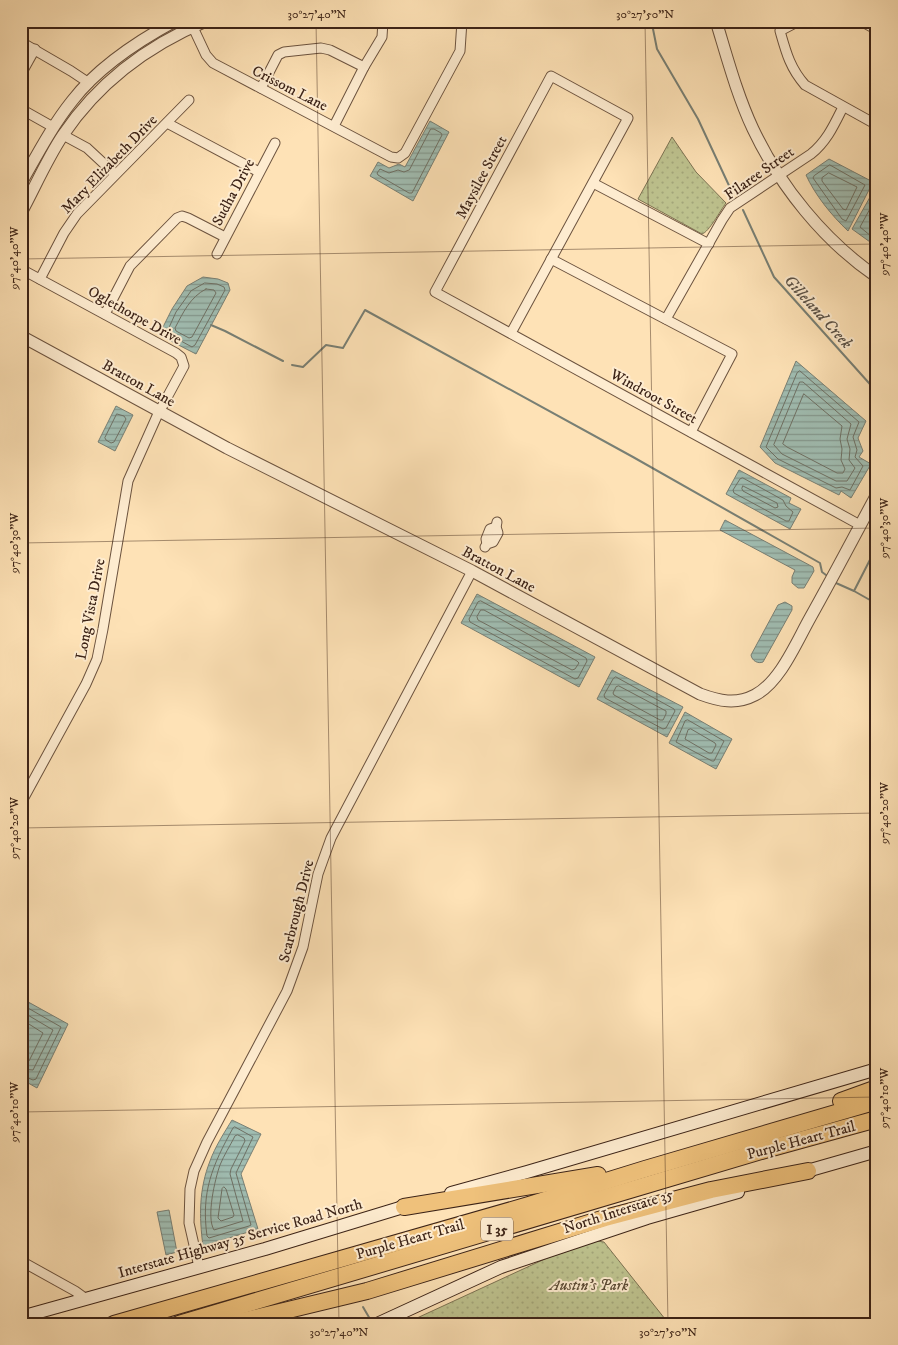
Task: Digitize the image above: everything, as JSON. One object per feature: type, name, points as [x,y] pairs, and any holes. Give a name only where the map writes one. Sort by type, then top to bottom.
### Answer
[{"type":"highway","points":[[759,1136],[795,1118],[877,1088]]},
{"type":"highway","name":"Purple Heart Trail","points":[[114,1324],[529,1205],[644,1169],[877,1101]]},
{"type":"highway","name":"Purple Heart Trail","points":[[180,1324],[758,1152],[877,1119]]},
{"type":"highway","points":[[404,1207],[644,1169]]},
{"type":"highway","points":[[230,1324],[367,1291],[605,1218],[711,1190],[808,1171]]},
{"type":"main road","points":[[404,1207],[877,1069]]},
{"type":"main road","name":"North Interstate 35","points":[[377,1324],[500,1267],[647,1218],[877,1151]]},
{"type":"main road","name":"Interstate Highway 35 Service Road North","points":[[86,1299],[404,1207]]},
{"type":"main road","points":[[21,1316],[86,1299]]},
{"type":"street","points":[[21,183],[53,127],[73,99],[114,60],[142,39],[175,21]]},
{"type":"street","points":[[21,213],[63,135],[90,102],[116,75],[150,49],[191,24],[206,21]]},
{"type":"street","points":[[334,126],[364,67],[382,38],[384,21]]},
{"type":"street","name":"Crissom Lane","points":[[191,24],[206,55],[213,63],[390,157],[398,158],[405,153],[460,51],[462,21]]},
{"type":"street","points":[[716,21],[741,101],[753,129],[779,175],[817,224],[841,248],[877,277]]},
{"type":"street","points":[[799,21],[780,31],[790,65],[804,85],[877,124]]},
{"type":"street","points":[[861,21],[877,30]]},
{"type":"street","points":[[21,42],[89,83]]},
{"type":"street","points":[[261,88],[278,56],[284,52],[321,48],[330,50],[364,67]]},
{"type":"street","points":[[21,74],[34,49]]},
{"type":"street","name":"Maysilee Street","points":[[435,292],[551,76],[628,118],[593,183]]},
{"type":"street","name":"Mary Elizabeth Drive","points":[[40,279],[64,233],[77,214],[189,100]]},
{"type":"street","name":"Filaree Street","points":[[666,319],[730,208],[821,146],[828,137],[842,106]]},
{"type":"street","points":[[21,109],[87,148],[115,174]]},
{"type":"street","points":[[167,123],[260,172]]},
{"type":"street","name":"Sudha Drive","points":[[217,254],[275,144]]},
{"type":"street","points":[[511,333],[593,183],[709,244]]},
{"type":"street","points":[[105,314],[130,266],[177,218],[182,216],[188,218],[225,237]]},
{"type":"street","points":[[551,258],[732,354],[691,432]]},
{"type":"street","name":"Oglethorpe Drive","points":[[21,269],[181,357],[184,361],[183,370],[160,411]]},
{"type":"street","name":"Windroot Street","points":[[435,292],[860,525]]},
{"type":"street","name":"Bratton Lane","points":[[21,336],[227,448],[472,571],[700,694],[716,700],[730,702],[744,700],[768,687],[779,672],[877,494]]},
{"type":"street","name":"Long Vista Drive","points":[[21,803],[86,684],[96,659],[103,629],[128,482],[160,411]]},
{"type":"street","points":[[486,546],[493,542],[498,533],[497,525]]},
{"type":"street","name":"Scarbrough Drive","points":[[199,1267],[191,1237],[188,1206],[190,1189],[200,1156],[287,991],[302,954],[310,923],[318,874],[330,838],[472,571]]},
{"type":"street","points":[[21,1261],[86,1299]]},
{"type":"green space","points":[[672,137],[696,172],[726,203],[711,225],[702,234],[638,199]]},
{"type":"green space","name":"Austin’s Park","points":[[597,1241],[604,1242],[669,1324],[404,1324],[547,1258]]},
{"type":"water","points":[[430,121],[449,132],[413,201],[370,176],[378,162],[389,168],[399,164],[405,167]]},
{"type":"water","points":[[829,159],[873,182],[848,231],[824,205],[806,175]]},
{"type":"water","points":[[874,190],[877,191],[877,247],[852,229]]},
{"type":"water","points":[[203,277],[218,279],[228,283],[230,290],[196,354],[159,335],[172,309],[187,286]]},
{"type":"water","points":[[796,361],[866,421],[858,438],[863,451],[859,457],[871,464],[851,498],[841,491],[839,495],[775,463],[760,447]]},
{"type":"water","points":[[116,406],[133,415],[115,451],[98,442]]},
{"type":"water","points":[[739,470],[791,498],[789,503],[801,509],[790,529],[726,494]]},
{"type":"water","points":[[725,520],[813,567],[814,571],[804,588],[798,588],[792,583],[795,570],[720,530]]},
{"type":"water","points":[[477,594],[595,657],[579,687],[461,623]]},
{"type":"water","points":[[785,602],[792,606],[792,610],[763,662],[756,662],[751,655],[778,605]]},
{"type":"water","points":[[612,670],[683,707],[667,737],[597,699]]},
{"type":"water","points":[[685,712],[732,739],[716,769],[669,743]]},
{"type":"water","points":[[21,998],[68,1024],[37,1088],[21,1079]]},
{"type":"water","points":[[232,1120],[261,1134],[241,1174],[258,1229],[203,1246],[201,1213],[206,1171],[214,1151]]},
{"type":"water","points":[[169,1210],[177,1252],[166,1255],[157,1212]]},
{"type":"waterway","name":"Gilleland Creek","points":[[652,24],[657,49],[698,119],[732,192]]},
{"type":"waterway","name":"Gilleland Creek","points":[[743,210],[774,277],[877,392]]},
{"type":"waterway","points":[[292,365],[303,367],[326,345],[343,348],[365,310],[633,457],[820,563],[822,572],[826,575]]},
{"type":"waterway","points":[[211,325],[283,361]]},
{"type":"waterway","name":"Gilleland Creek","points":[[877,546],[854,591],[877,604]]},
{"type":"waterway","points":[[836,583],[854,591]]},
{"type":"waterway","points":[[363,1307],[370,1319]]}]
